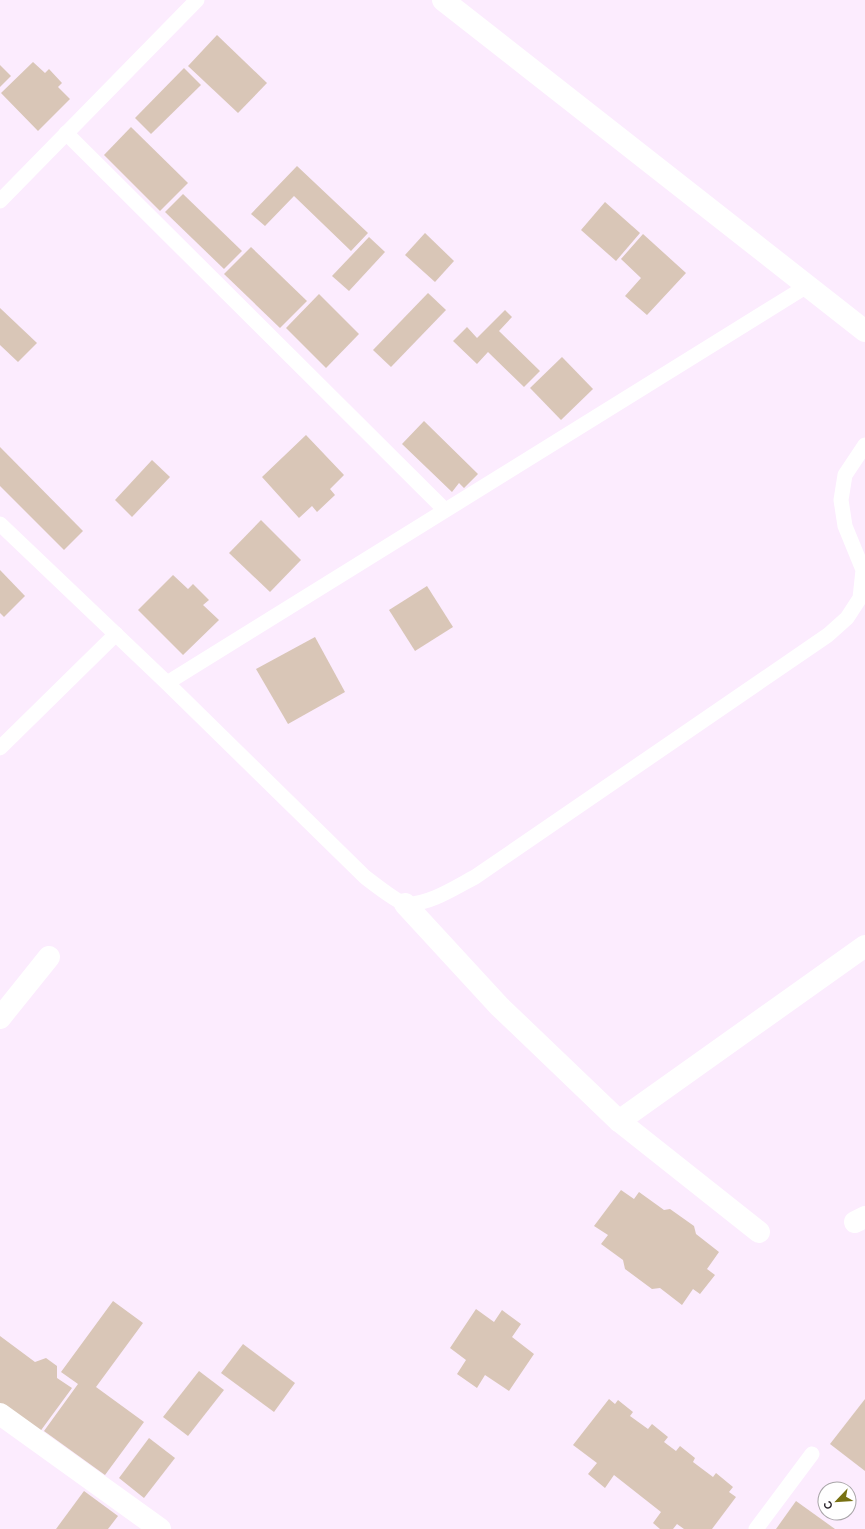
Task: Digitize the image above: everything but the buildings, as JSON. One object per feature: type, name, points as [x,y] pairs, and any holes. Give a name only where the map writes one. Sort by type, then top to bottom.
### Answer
[{"type":"street","points":[[443,0],[865,331]]},
{"type":"street","points":[[405,904],[499,1006],[619,1121],[759,1232]]},
{"type":"street","points":[[619,1121],[865,946]]},
{"type":"street","points":[[0,1018],[49,958]]},
{"type":"street","points":[[0,1414],[160,1529]]},
{"type":"lane","points":[[0,201],[197,0]]},
{"type":"lane","points":[[66,133],[444,510]]},
{"type":"lane","points":[[167,682],[807,286]]},
{"type":"lane","points":[[0,524],[167,682],[365,877],[405,904],[429,900],[475,877],[828,635],[847,618],[860,598],[863,570],[845,526],[840,500],[845,475],[865,445]]},
{"type":"lane","points":[[0,748],[116,634]]},
{"type":"lane","points":[[756,1529],[812,1454]]}]
